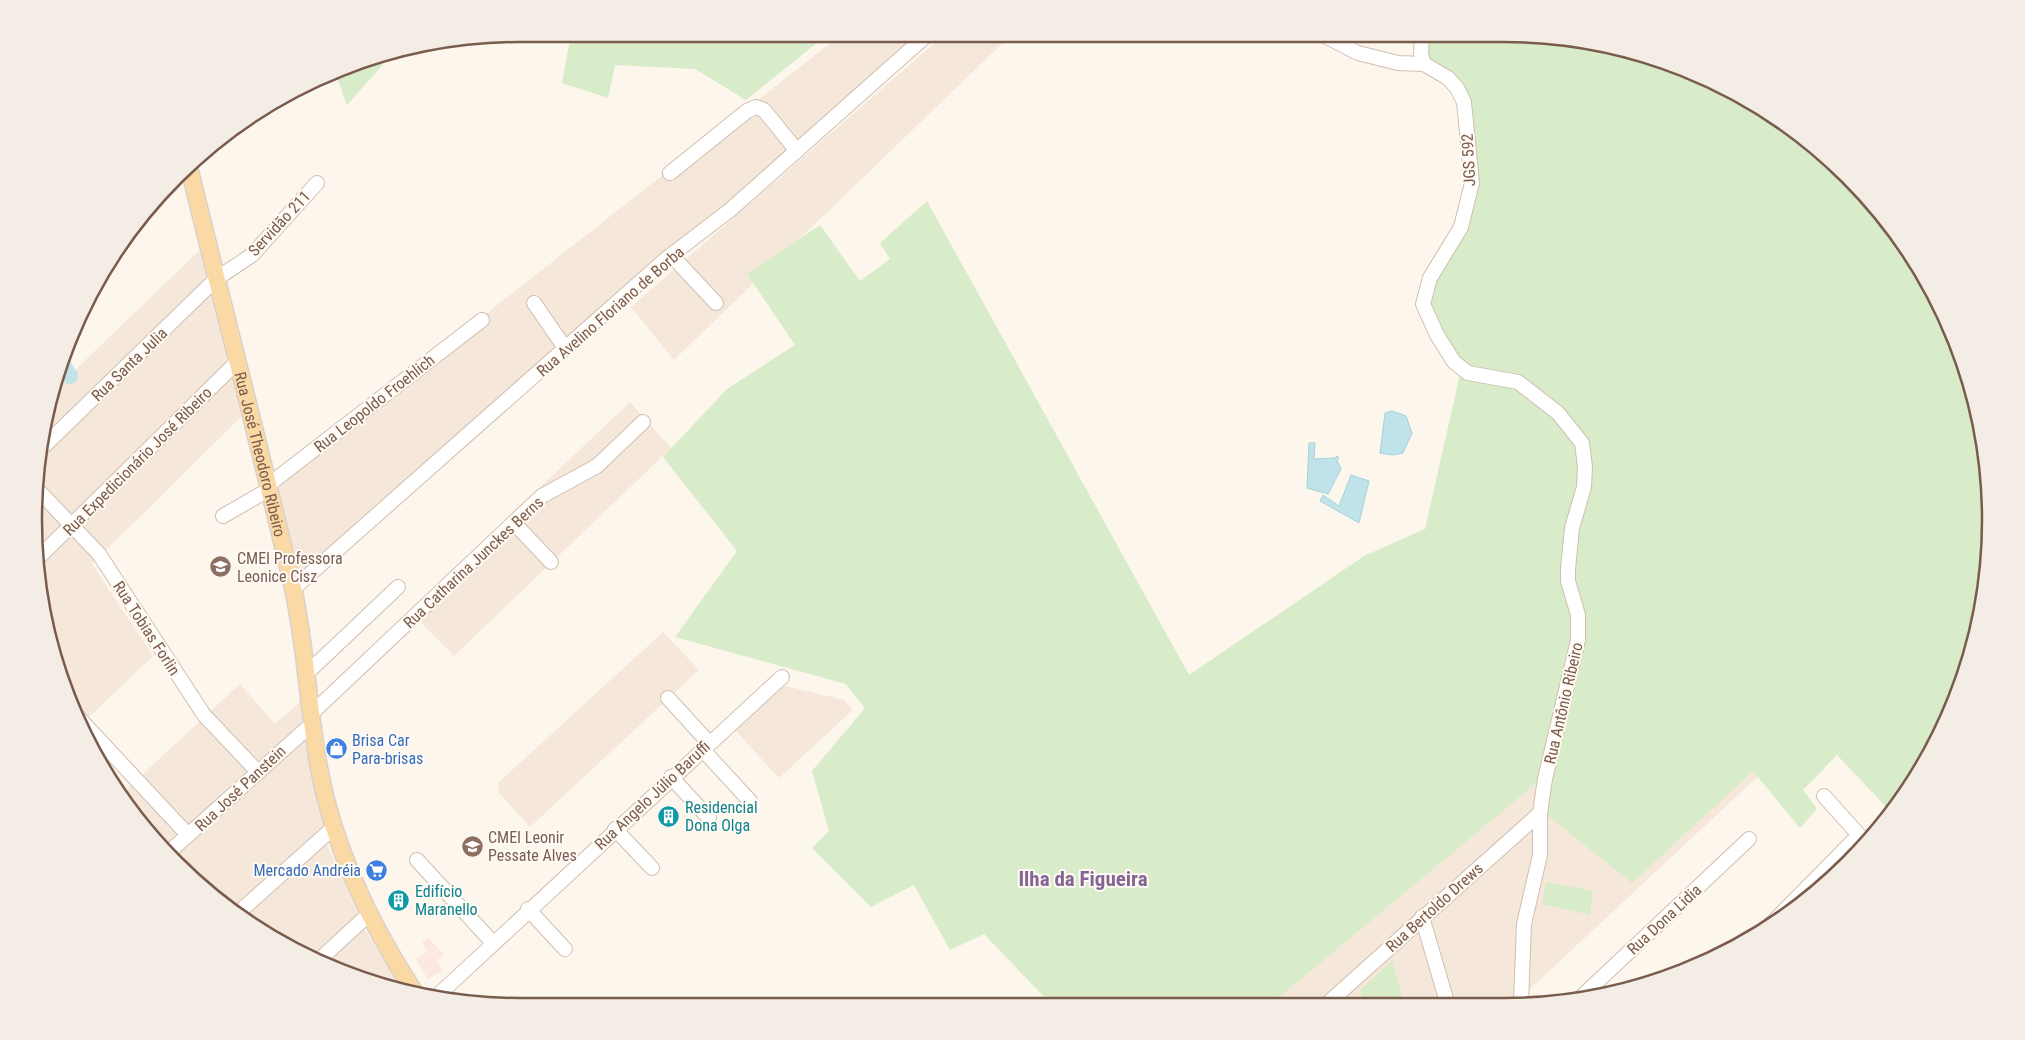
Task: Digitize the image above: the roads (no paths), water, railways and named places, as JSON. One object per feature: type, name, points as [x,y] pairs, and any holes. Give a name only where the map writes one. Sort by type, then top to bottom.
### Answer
[{"type":"main road","name":"Rua José Theodoro Ribeiro","points":[[191,174],[293,589],[307,673],[318,766],[333,828],[369,914],[388,951],[409,984]]},
{"type":"street","name":"Rua Avelino Floriano de Borba","points":[[293,589],[671,255],[715,223],[919,42]]},
{"type":"street","name":"JGS 592","points":[[1338,42],[1358,53],[1398,63],[1424,64],[1448,78],[1457,88],[1464,102],[1472,184],[1461,227],[1430,278],[1423,304],[1437,335],[1454,362],[1468,373],[1480,376]]},
{"type":"street","points":[[1422,42],[1421,54],[1424,64]]},
{"type":"street","points":[[670,173],[747,111],[756,107],[764,110],[797,151]]},
{"type":"street","name":"Servidão 211","points":[[216,279],[252,255],[317,183]]},
{"type":"street","points":[[671,255],[716,303]]},
{"type":"street","name":"Rua Santa Julia","points":[[50,440],[216,279]]},
{"type":"street","points":[[534,303],[565,348]]},
{"type":"street","name":"Rua Leopoldo Froehlich","points":[[223,516],[267,488],[482,320]]},
{"type":"street","name":"Rua Expedicionário José Ribeiro","points":[[44,552],[236,363]]},
{"type":"street","name":"Rua Antônio Ribeiro","points":[[1480,376],[1518,382],[1558,413],[1582,443],[1585,467],[1584,487],[1572,528],[1568,569],[1568,581],[1578,615],[1578,640],[1540,813],[1540,855],[1524,924],[1521,997]]},
{"type":"street","name":"Rua Catharina Junckes Berns","points":[[312,718],[542,496],[597,466],[643,422]]},
{"type":"street","name":"Rua Tobias Forlin","points":[[44,496],[99,554],[204,715],[258,772]]},
{"type":"street","points":[[514,523],[551,562]]},
{"type":"street","points":[[307,673],[398,587]]},
{"type":"street","name":"Rua Angelo Júlio Baruffi","points":[[443,991],[528,909],[782,677]]},
{"type":"street","points":[[668,698],[750,801]]},
{"type":"street","name":"Rua José Panstein","points":[[174,849],[258,772],[312,718]]},
{"type":"street","points":[[94,735],[188,835]]},
{"type":"street","points":[[671,778],[709,818]]},
{"type":"street","points":[[1795,900],[1859,835],[1824,796]]},
{"type":"street","name":"Rua Bertoldo Drews","points":[[1333,998],[1540,813]]},
{"type":"street","points":[[243,909],[333,828]]},
{"type":"street","points":[[615,829],[652,868]]},
{"type":"street","name":"Rua Dona Lidia","points":[[1589,989],[1749,839]]},
{"type":"street","points":[[417,860],[493,943]]},
{"type":"street","points":[[528,909],[565,948]]},
{"type":"street","points":[[324,955],[369,914]]},
{"type":"street","points":[[1422,917],[1446,998]]},
{"type":"water","points":[[1392,411],[1406,416],[1412,433],[1403,453],[1393,455],[1380,453],[1385,413]]},
{"type":"water","points":[[1309,443],[1315,443],[1314,459],[1335,458],[1337,456],[1339,458],[1337,460],[1341,469],[1328,494],[1307,488]]},
{"type":"water","points":[[1351,475],[1369,481],[1359,523],[1320,501],[1323,495],[1339,506]]},
{"type":"waterway","points":[[67,371],[70,376]]},
{"type":"place","name":"CMEI Professora Leonice Cisz","points":[[221,567]]},
{"type":"place","name":"Brisa Car Para-brisas","points":[[336,749]]},
{"type":"place","name":"Residencial Dona Olga","points":[[669,816]]},
{"type":"place","name":"CMEI Leonir Pessate Alves","points":[[472,846]]},
{"type":"place","name":"Mercado Andréia","points":[[377,870]]},
{"type":"place","name":"Edifício Maranello","points":[[399,900]]},
{"type":"district","name":"Ilha da Figueira","points":[[1083,879]]}]
